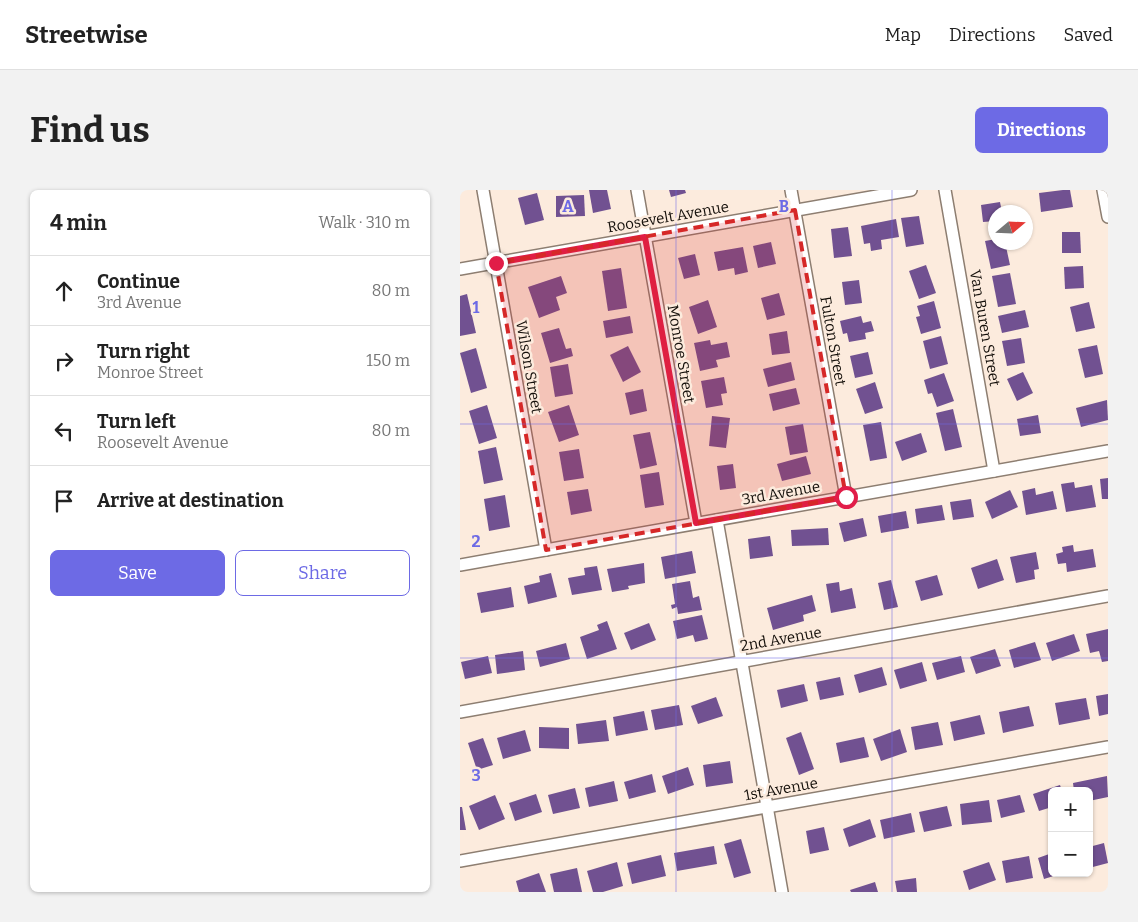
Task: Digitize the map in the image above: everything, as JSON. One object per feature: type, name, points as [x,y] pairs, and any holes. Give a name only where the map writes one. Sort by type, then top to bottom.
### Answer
[{"type":"street","name":"Wilson Street","points":[[483,190],[546,550]]},
{"type":"street","name":"Monroe Street","points":[[637,190],[696,523]]},
{"type":"street","name":"Fulton Street","points":[[791,190],[846,497]]},
{"type":"street","name":"Roosevelt Avenue","points":[[460,269],[910,190]]},
{"type":"street","name":"Van Buren Street","points":[[945,190],[994,471]]},
{"type":"street","points":[[1103,190],[1108,217]]},
{"type":"street","name":"3rd Avenue","points":[[460,565],[1108,451]]},
{"type":"street","points":[[716,520],[782,892]]},
{"type":"street","name":"2nd Avenue","points":[[460,712],[1108,596]]},
{"type":"street","name":"1st Avenue","points":[[460,861],[1108,747]]},
{"type":"highlighted area","points":[[795,210],[846,497],[546,550],[496,263]]},
{"type":"building","points":[[589,190],[607,190],[611,209],[593,213]]},
{"type":"building","points":[[669,190],[685,190],[686,193],[671,197]]},
{"type":"building","points":[[1070,190],[1073,207],[1041,212],[1039,193]]},
{"type":"building","points":[[537,193],[544,220],[525,225],[518,198]]},
{"type":"building","points":[[584,195],[585,216],[556,217],[556,196]]},
{"type":"building","points":[[1000,202],[1001,205],[988,205],[988,222],[983,222],[981,205]]},
{"type":"building","points":[[919,216],[924,244],[906,247],[901,218]]},
{"type":"building","points":[[896,219],[899,237],[881,240],[882,249],[871,251],[870,243],[864,244],[861,226]]},
{"type":"building","points":[[848,227],[852,256],[834,258],[831,229]]},
{"type":"building","points":[[1062,232],[1080,232],[1081,253],[1062,253]]},
{"type":"building","points":[[988,240],[988,250],[1007,250],[1010,265],[991,269],[985,241]]},
{"type":"building","points":[[771,242],[776,264],[758,268],[753,246]]},
{"type":"building","points":[[743,247],[748,272],[735,275],[734,268],[718,271],[714,252]]},
{"type":"building","points":[[695,254],[700,275],[684,279],[678,258]]},
{"type":"building","points":[[926,265],[936,293],[919,299],[909,271]]},
{"type":"building","points":[[1083,266],[1084,288],[1065,289],[1064,267]]},
{"type":"building","points":[[621,268],[627,308],[608,311],[602,271]]},
{"type":"building","points":[[1010,273],[1016,304],[998,307],[992,276]]},
{"type":"building","points":[[561,276],[567,293],[556,297],[560,310],[539,318],[528,287]]},
{"type":"building","points":[[859,280],[862,303],[845,305],[842,282]]},
{"type":"building","points":[[779,293],[785,315],[767,320],[761,298]]},
{"type":"building","points":[[467,294],[476,333],[460,336],[460,296]]},
{"type":"building","points":[[708,300],[717,327],[698,334],[689,307]]},
{"type":"building","points":[[934,301],[941,328],[921,334],[916,317],[920,316],[917,306]]},
{"type":"building","points":[[1089,302],[1095,328],[1076,332],[1070,307]]},
{"type":"building","points":[[1025,310],[1029,327],[1002,333],[998,316]]},
{"type":"building","points":[[630,316],[633,333],[606,338],[603,321]]},
{"type":"building","points":[[861,316],[863,323],[871,321],[874,331],[865,333],[866,339],[849,342],[847,333],[843,334],[840,321]]},
{"type":"building","points":[[559,328],[566,349],[571,348],[573,356],[550,363],[541,333]]},
{"type":"building","points":[[787,331],[790,353],[772,355],[769,334]]},
{"type":"building","points":[[941,336],[948,364],[930,369],[923,341]]},
{"type":"building","points":[[1021,338],[1025,363],[1007,366],[1002,341]]},
{"type":"building","points":[[710,340],[711,345],[727,342],[730,357],[716,360],[718,367],[700,371],[694,343]]},
{"type":"building","points":[[1097,345],[1103,374],[1085,378],[1078,349]]},
{"type":"building","points":[[628,346],[641,372],[623,382],[610,355]]},
{"type":"building","points":[[476,348],[487,388],[471,393],[460,353]]},
{"type":"building","points":[[868,352],[873,374],[855,378],[850,356]]},
{"type":"building","points":[[791,362],[795,380],[768,387],[763,369]]},
{"type":"building","points":[[568,364],[573,394],[555,397],[550,367]]},
{"type":"building","points":[[1023,372],[1033,393],[1017,401],[1007,379]]},
{"type":"building","points":[[944,373],[954,401],[937,407],[932,393],[928,394],[924,380]]},
{"type":"building","points":[[724,377],[727,393],[721,394],[723,405],[706,408],[701,381]]},
{"type":"building","points":[[875,382],[883,408],[865,414],[856,389]]},
{"type":"building","points":[[796,388],[800,404],[773,411],[769,394]]},
{"type":"building","points":[[643,389],[647,411],[630,415],[625,393]]},
{"type":"building","points":[[1107,400],[1108,420],[1081,427],[1076,408]]},
{"type":"building","points":[[487,405],[497,438],[479,444],[469,411]]},
{"type":"building","points":[[569,405],[579,435],[559,442],[548,412]]},
{"type":"building","points":[[953,409],[962,447],[945,451],[936,413]]},
{"type":"building","points":[[1038,415],[1041,433],[1020,436],[1017,419]]},
{"type":"building","points":[[712,416],[730,418],[726,448],[709,446]]},
{"type":"building","points":[[881,422],[887,458],[870,461],[863,425]]},
{"type":"building","points":[[803,424],[808,452],[790,455],[785,427]]},
{"type":"building","points":[[650,432],[657,465],[640,469],[633,435]]},
{"type":"building","points":[[921,433],[927,452],[902,461],[895,442]]},
{"type":"building","points":[[496,447],[503,480],[484,484],[478,451]]},
{"type":"building","points":[[579,449],[584,478],[564,481],[559,452]]},
{"type":"building","points":[[806,456],[811,474],[782,481],[777,464]]},
{"type":"building","points":[[733,464],[736,488],[720,490],[717,466]]},
{"type":"building","points":[[659,472],[664,505],[645,508],[640,475]]},
{"type":"building","points":[[1108,478],[1108,499],[1102,499],[1100,479]]},
{"type":"building","points":[[1074,482],[1075,488],[1092,485],[1096,507],[1066,512],[1061,484]]},
{"type":"building","points":[[1035,488],[1036,495],[1053,491],[1057,509],[1026,515],[1022,491]]},
{"type":"building","points":[[588,489],[592,511],[571,515],[567,492]]},
{"type":"building","points":[[1010,490],[1018,507],[992,519],[985,502]]},
{"type":"building","points":[[505,495],[510,527],[489,531],[484,499]]},
{"type":"building","points":[[971,499],[974,517],[953,520],[950,502]]},
{"type":"building","points":[[942,505],[945,520],[917,524],[915,509]]},
{"type":"building","points":[[906,511],[909,528],[881,533],[878,516]]},
{"type":"building","points":[[863,518],[867,536],[844,542],[839,523]]},
{"type":"building","points":[[828,528],[829,545],[792,546],[791,530]]},
{"type":"building","points":[[770,536],[773,556],[750,559],[748,539]]},
{"type":"building","points":[[1073,545],[1074,552],[1093,549],[1096,567],[1067,572],[1066,563],[1058,564],[1056,554],[1063,552],[1062,547]]},
{"type":"building","points":[[692,551],[696,573],[665,579],[661,557]]},
{"type":"building","points":[[1036,552],[1039,569],[1034,570],[1035,579],[1016,583],[1010,557]]},
{"type":"building","points":[[997,559],[1004,580],[978,589],[971,568]]},
{"type":"building","points":[[644,563],[645,583],[628,586],[629,589],[612,592],[607,569]]},
{"type":"building","points":[[597,566],[602,590],[572,595],[568,578],[585,575],[584,568]]},
{"type":"building","points":[[551,573],[557,597],[528,604],[524,586],[540,582],[539,576]]},
{"type":"building","points":[[937,575],[943,595],[921,601],[915,581]]},
{"type":"building","points":[[891,580],[898,607],[884,610],[878,583]]},
{"type":"building","points":[[690,581],[693,598],[699,596],[702,610],[678,614],[677,607],[672,609],[671,605],[675,604],[672,584]]},
{"type":"building","points":[[839,582],[840,591],[852,588],[856,608],[831,613],[826,584]]},
{"type":"building","points":[[511,587],[514,607],[481,613],[477,593]]},
{"type":"building","points":[[812,595],[816,611],[803,615],[804,621],[773,630],[767,608]]},
{"type":"building","points":[[702,615],[708,639],[695,642],[693,635],[677,639],[673,621]]},
{"type":"building","points":[[607,621],[617,649],[587,659],[580,637],[599,630],[597,625]]},
{"type":"building","points":[[649,623],[656,640],[631,650],[624,633]]},
{"type":"building","points":[[1108,629],[1108,661],[1102,662],[1099,651],[1090,653],[1086,634]]},
{"type":"building","points":[[1074,634],[1080,651],[1052,661],[1046,643]]},
{"type":"building","points":[[1035,642],[1041,660],[1014,668],[1009,650]]},
{"type":"building","points":[[566,643],[570,659],[540,667],[536,651]]},
{"type":"building","points":[[995,649],[1001,666],[976,674],[970,657]]},
{"type":"building","points":[[523,651],[525,670],[497,674],[495,655]]},
{"type":"building","points":[[488,656],[492,673],[465,679],[461,662]]},
{"type":"building","points":[[961,656],[965,672],[937,680],[932,663]]},
{"type":"building","points":[[922,662],[927,681],[900,689],[894,670]]},
{"type":"building","points":[[882,667],[887,685],[859,693],[854,675]]},
{"type":"building","points":[[840,677],[844,695],[820,700],[816,682]]},
{"type":"building","points":[[804,684],[808,701],[781,708],[777,690]]},
{"type":"building","points":[[1108,694],[1108,714],[1099,716],[1096,696]]},
{"type":"building","points":[[716,697],[723,716],[698,724],[691,706]]},
{"type":"building","points":[[1086,698],[1090,719],[1059,725],[1055,703]]},
{"type":"building","points":[[679,705],[683,725],[655,730],[651,710]]},
{"type":"building","points":[[1029,706],[1034,726],[1003,733],[999,712]]},
{"type":"building","points":[[644,711],[648,730],[616,736],[613,717]]},
{"type":"building","points":[[980,715],[985,734],[954,741],[950,722]]},
{"type":"building","points":[[606,720],[609,741],[578,744],[576,724]]},
{"type":"building","points":[[938,722],[943,745],[915,750],[911,727]]},
{"type":"building","points":[[539,727],[569,728],[569,749],[539,748]]},
{"type":"building","points":[[900,729],[907,752],[881,761],[873,739]]},
{"type":"building","points":[[525,730],[531,751],[503,759],[497,738]]},
{"type":"building","points":[[801,732],[814,769],[799,775],[786,738]]},
{"type":"building","points":[[864,737],[869,757],[840,763],[836,743]]},
{"type":"building","points":[[483,738],[493,765],[477,770],[468,743]]},
{"type":"building","points":[[730,761],[733,783],[706,787],[703,765]]},
{"type":"building","points":[[688,767],[694,785],[668,794],[662,776]]},
{"type":"building","points":[[652,774],[656,792],[629,799],[624,782]]},
{"type":"building","points":[[1107,776],[1108,797],[1093,800],[1093,787],[1074,787],[1073,783]]},
{"type":"building","points":[[614,781],[618,801],[589,807],[585,788]]},
{"type":"building","points":[[575,788],[580,808],[553,814],[548,795]]},
{"type":"building","points":[[1048,789],[1048,808],[1039,811],[1033,794]]},
{"type":"building","points":[[536,794],[542,812],[515,821],[509,803]]},
{"type":"building","points":[[495,795],[505,819],[479,830],[469,806]]},
{"type":"building","points":[[1020,795],[1025,812],[1001,818],[997,800]]},
{"type":"building","points":[[989,800],[992,822],[962,825],[960,804]]},
{"type":"building","points":[[947,806],[952,826],[924,832],[919,812]]},
{"type":"building","points":[[460,807],[462,807],[466,830],[460,830]]},
{"type":"building","points":[[911,813],[915,832],[884,839],[880,820]]},
{"type":"building","points":[[870,819],[876,837],[849,847],[843,829]]},
{"type":"building","points":[[824,827],[829,850],[810,854],[806,831]]},
{"type":"building","points":[[741,839],[751,873],[734,878],[724,844]]},
{"type":"building","points":[[1104,843],[1108,863],[1093,867],[1093,846]]},
{"type":"building","points":[[714,846],[717,864],[677,871],[674,853]]},
{"type":"building","points":[[1048,854],[1048,877],[1050,877],[1044,879],[1038,858]]},
{"type":"building","points":[[661,855],[666,876],[632,884],[627,863]]},
{"type":"building","points":[[1029,856],[1033,878],[1006,883],[1002,861]]},
{"type":"building","points":[[617,862],[623,886],[603,892],[593,892],[587,871]]},
{"type":"building","points":[[989,862],[996,880],[969,890],[963,871]]},
{"type":"building","points":[[577,868],[582,892],[554,892],[550,874]]},
{"type":"building","points":[[539,873],[546,892],[519,892],[516,881]]},
{"type":"building","points":[[916,878],[917,892],[897,892],[895,881]]},
{"type":"building","points":[[875,882],[878,892],[851,892],[850,890]]},
{"type":"route","points":[[496,263],[645,237],[696,523],[846,497]]}]
